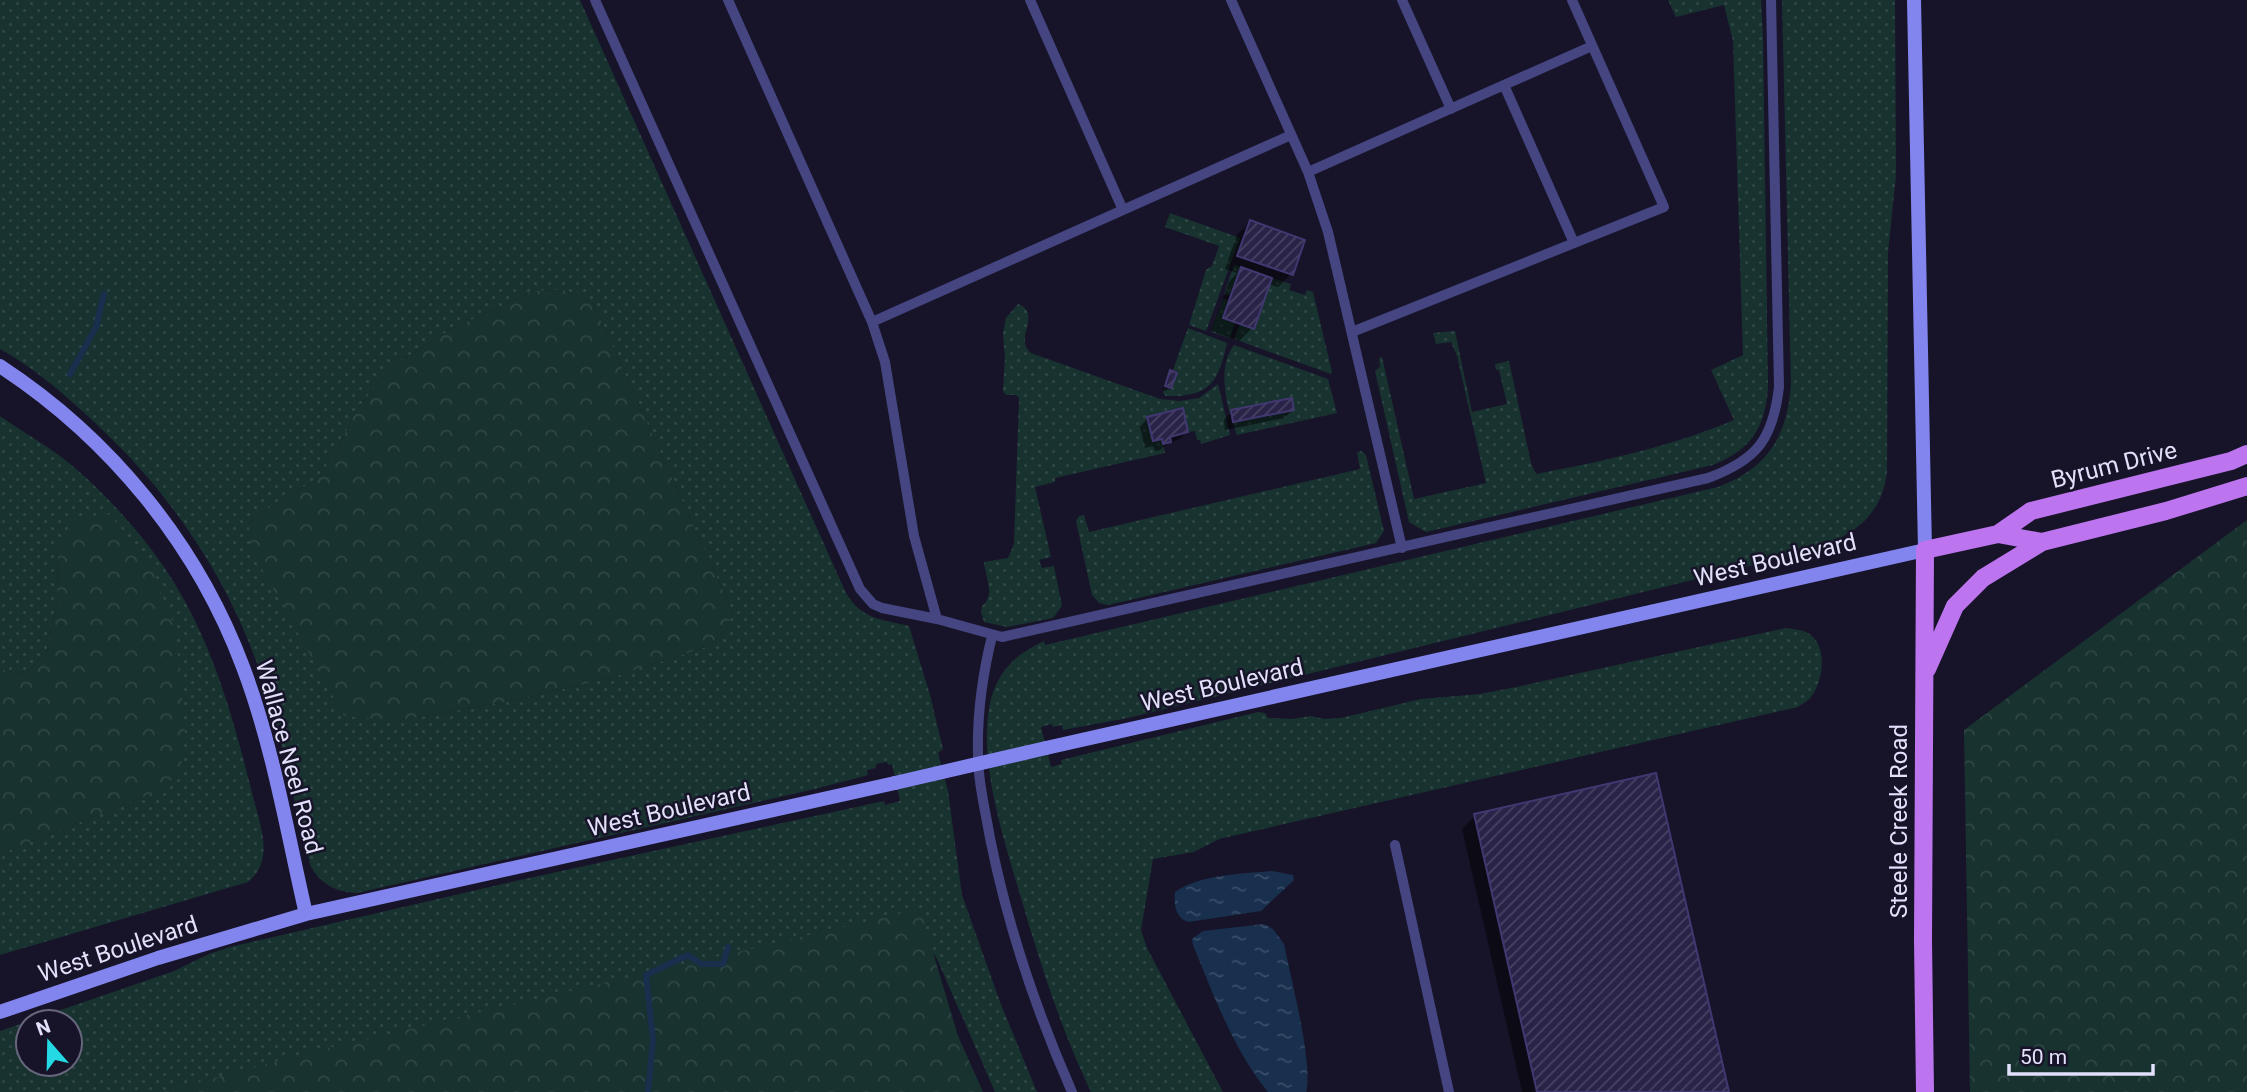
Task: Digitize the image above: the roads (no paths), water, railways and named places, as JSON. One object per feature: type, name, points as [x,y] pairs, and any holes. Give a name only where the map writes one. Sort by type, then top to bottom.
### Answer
[{"type":"main road","name":"Byrum Drive","points":[[1925,550],[1998,534],[2031,511],[2231,461],[2247,454]]},
{"type":"main road","name":"Byrum Drive","points":[[1998,534],[2042,542],[2166,511],[2247,486]]},
{"type":"main road","points":[[1924,675],[1955,606],[1990,572],[2042,542]]},
{"type":"main road","name":"Steele Creek Road","points":[[1925,550],[1925,1092]]},
{"type":"street","points":[[1914,0],[1925,550]]},
{"type":"street","name":"Wallace Neel Road","points":[[0,366],[58,409],[132,479],[168,525],[200,578],[231,636],[259,715],[306,914]]},
{"type":"street","name":"West Boulevard","points":[[0,1012],[158,958],[306,914],[1925,550]]},
{"type":"lane","points":[[595,0],[855,580],[866,597],[882,608],[937,619],[1002,638],[1708,478],[1732,469],[1752,454],[1767,435],[1776,414],[1779,387],[1771,0]]},
{"type":"lane","points":[[729,0],[872,322],[885,362],[914,536],[937,619]]},
{"type":"lane","points":[[1030,0],[1123,210]]},
{"type":"lane","points":[[1231,0],[1308,172],[1328,232],[1402,548]]},
{"type":"lane","points":[[1402,0],[1451,108]]},
{"type":"lane","points":[[1352,332],[1664,207],[1572,0]]},
{"type":"lane","points":[[1308,172],[1592,46]]},
{"type":"lane","points":[[1504,85],[1574,243]]},
{"type":"lane","points":[[872,322],[1292,135]]},
{"type":"lane","points":[[992,636],[985,666],[979,728],[980,785],[999,883],[1023,969],[1050,1043],[1072,1092]]},
{"type":"lane","points":[[1395,845],[1450,1092]]},
{"type":"water","points":[[1272,871],[1293,875],[1294,880],[1261,911],[1188,922],[1180,917],[1176,910],[1175,892],[1185,886],[1222,876]]},
{"type":"water","points":[[1264,924],[1273,929],[1284,944],[1307,1062],[1306,1092],[1268,1092],[1234,1040],[1193,945],[1192,939],[1203,931]]},
{"type":"waterway","points":[[70,374],[96,327],[104,294]]},
{"type":"waterway","points":[[648,1092],[653,1040],[646,975],[688,955],[701,964],[723,964],[728,947]]}]
